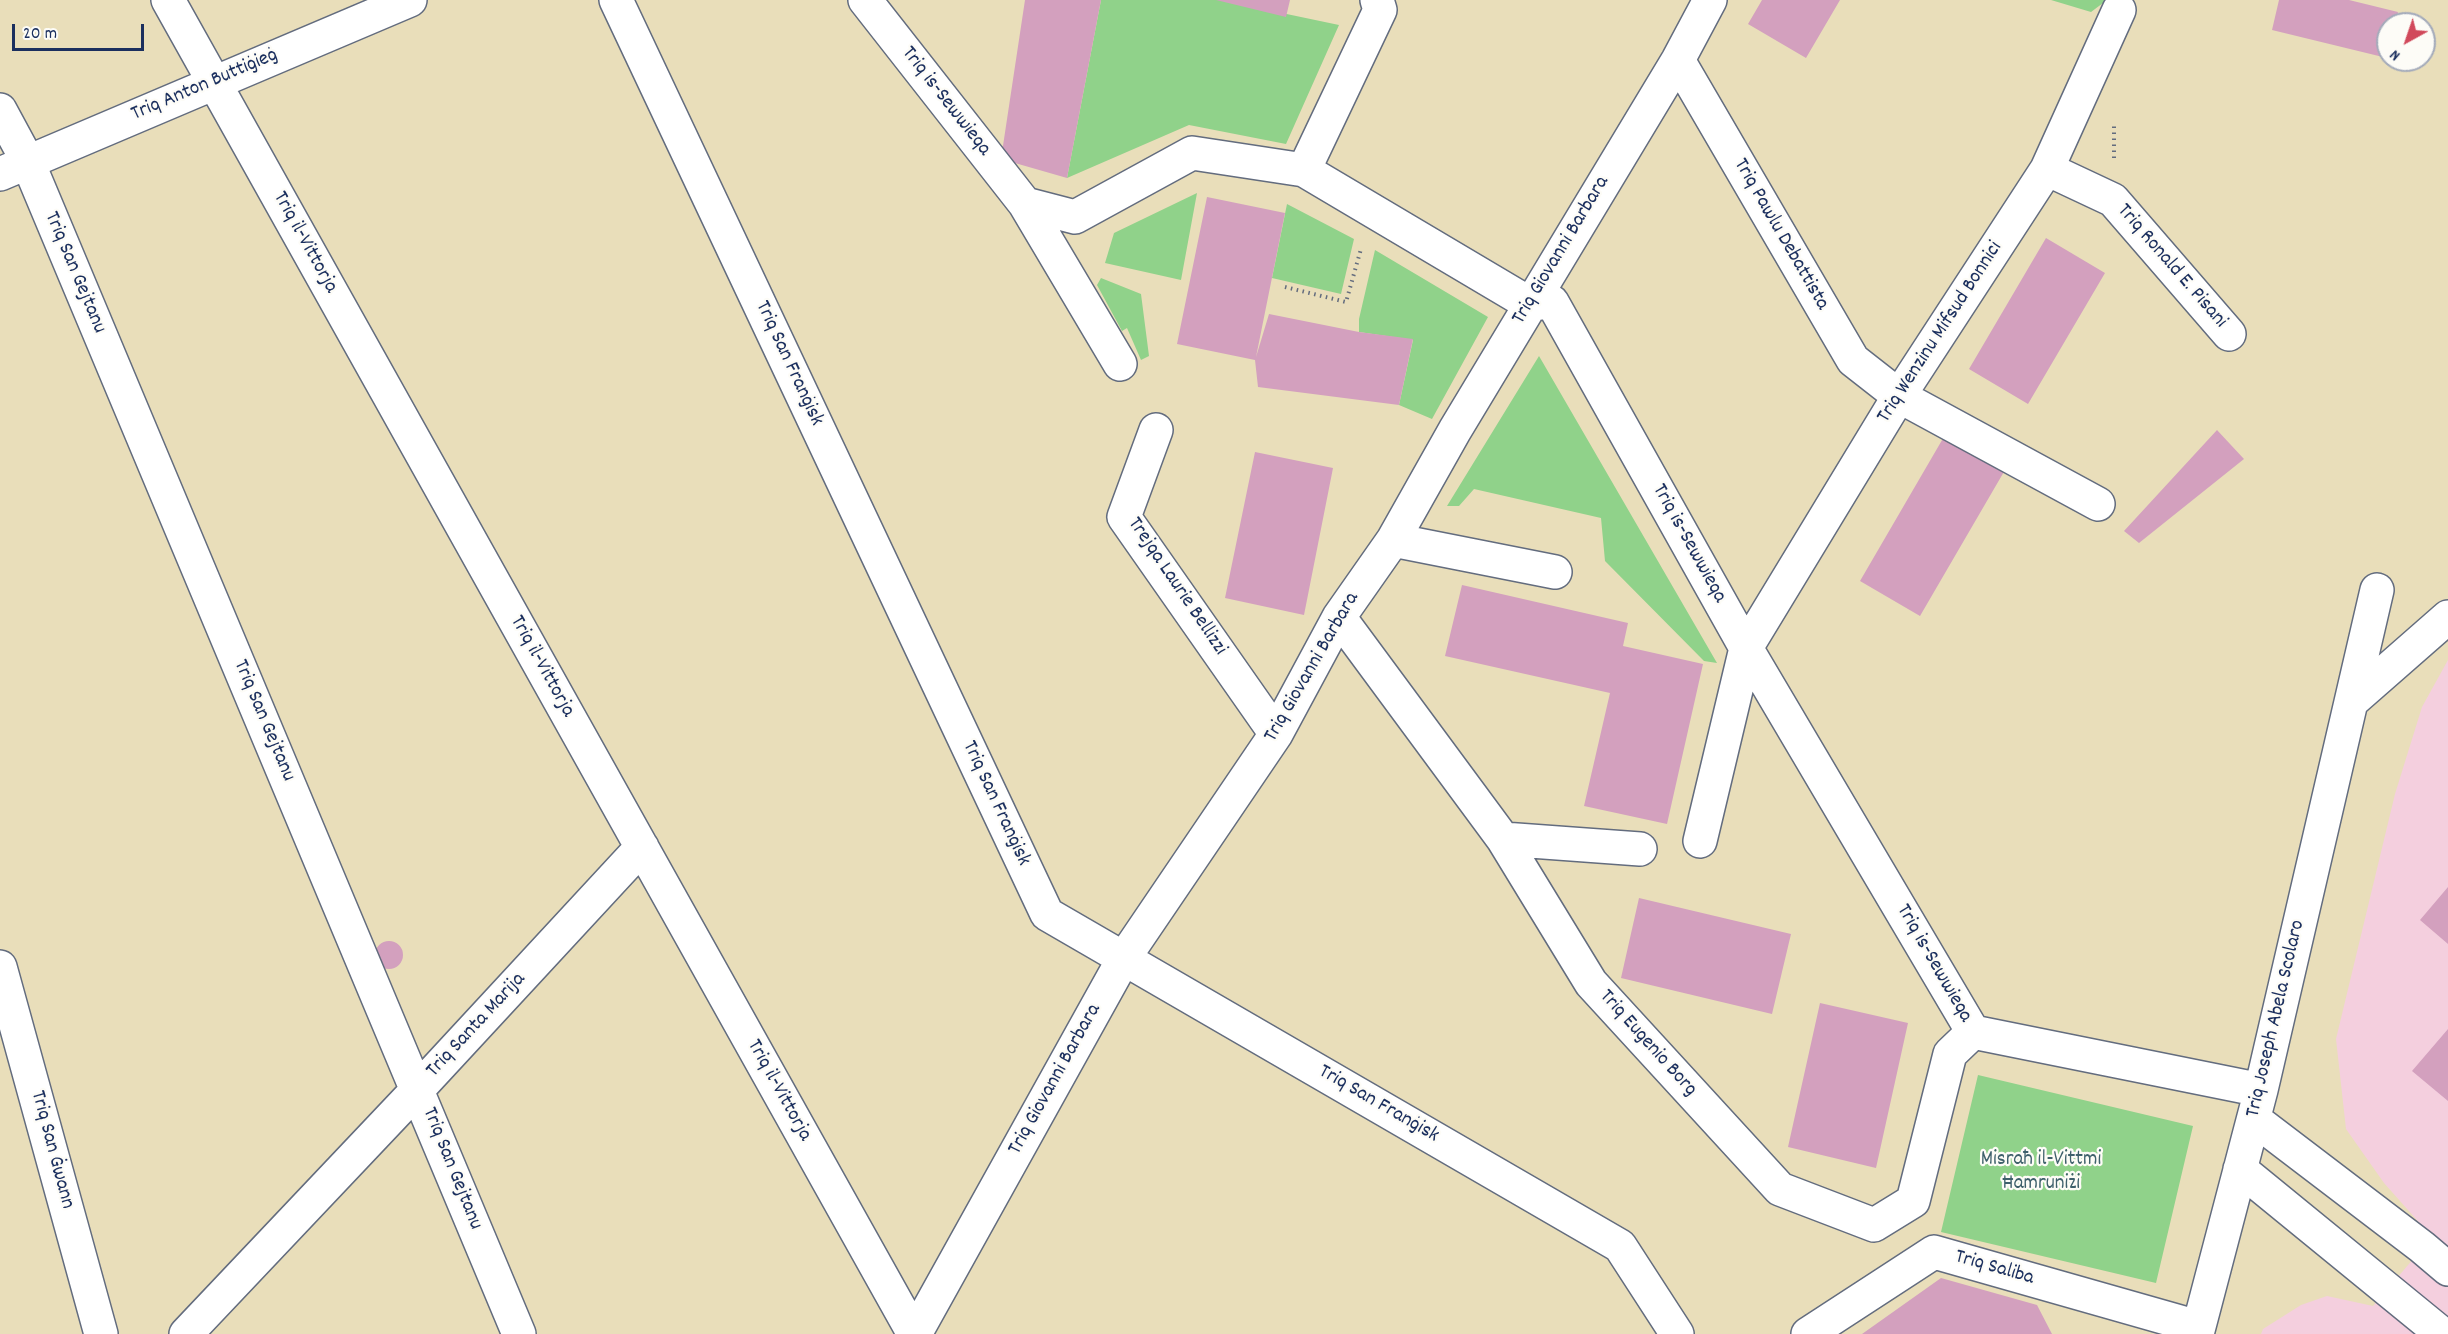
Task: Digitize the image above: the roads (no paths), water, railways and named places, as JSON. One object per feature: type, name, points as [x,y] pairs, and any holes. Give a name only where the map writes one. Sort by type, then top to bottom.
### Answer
[{"type":"street","name":"Triq il-Vittorja","points":[[168,0],[914,1334]]},
{"type":"street","name":"Triq Anton Buttiġieġ","points":[[13,167],[410,0]]},
{"type":"street","name":"Triq San Franġisk","points":[[616,0],[1047,914],[1620,1246],[1677,1334]]},
{"type":"street","name":"Triq is-Sewwieqa","points":[[865,0],[1025,204],[1120,364]]},
{"type":"street","points":[[1304,170],[1380,10],[1377,0]]},
{"type":"street","name":"Triq Giovanni Barbara","points":[[914,1334],[1124,958],[1276,734],[1340,617],[1393,540],[1530,304],[1678,60],[1710,0]]},
{"type":"street","name":"Triq Wenzinu Mifsud Bonnici","points":[[1700,841],[1746,648],[1899,396],[2047,169],[2119,10]]},
{"type":"street","name":"Triq Pawlu Debattista","points":[[1678,60],[1853,360],[1899,396],[2098,504]]},
{"type":"street","name":"Triq San Gejtanu","points":[[0,110],[13,167],[418,1089],[519,1334]]},
{"type":"street","name":"Triq is-Sewwieqa","points":[[1025,204],[1075,217],[1192,153],[1304,170],[1530,304],[1552,303],[1746,648],[1973,1032],[2258,1105]]},
{"type":"street","name":"Triq Ronald E. Pisani","points":[[2047,169],[2114,200],[2229,334]]},
{"type":"street","name":"Trejqa Laurie Bellizzi","points":[[1156,430],[1124,518],[1276,734]]},
{"type":"street","points":[[1393,540],[1555,572]]},
{"type":"street","name":"Triq Joseph Abela Scolaro","points":[[2197,1331],[2258,1105],[2377,590]]},
{"type":"street","name":"Triq Eugenio Borg","points":[[1340,617],[1503,839],[1591,983],[1780,1189],[1874,1225],[1913,1200],[1950,1054],[1973,1032]]},
{"type":"street","points":[[2351,702],[2448,617]]},
{"type":"street","points":[[1503,839],[1640,849]]},
{"type":"street","name":"Triq Santa Marija","points":[[186,1334],[418,1089],[642,847]]},
{"type":"street","name":"Triq San Ġwann","points":[[0,967],[101,1334]]},
{"type":"street","points":[[2258,1105],[2448,1269]]},
{"type":"street","points":[[2240,1169],[2442,1334]]},
{"type":"street","name":"Triq Saliba","points":[[1808,1334],[1934,1252],[2197,1331]]},
{"type":"park label","name":"Misraħ il-Vittmi Ħamruniżi","points":[[2041,1173]]}]
